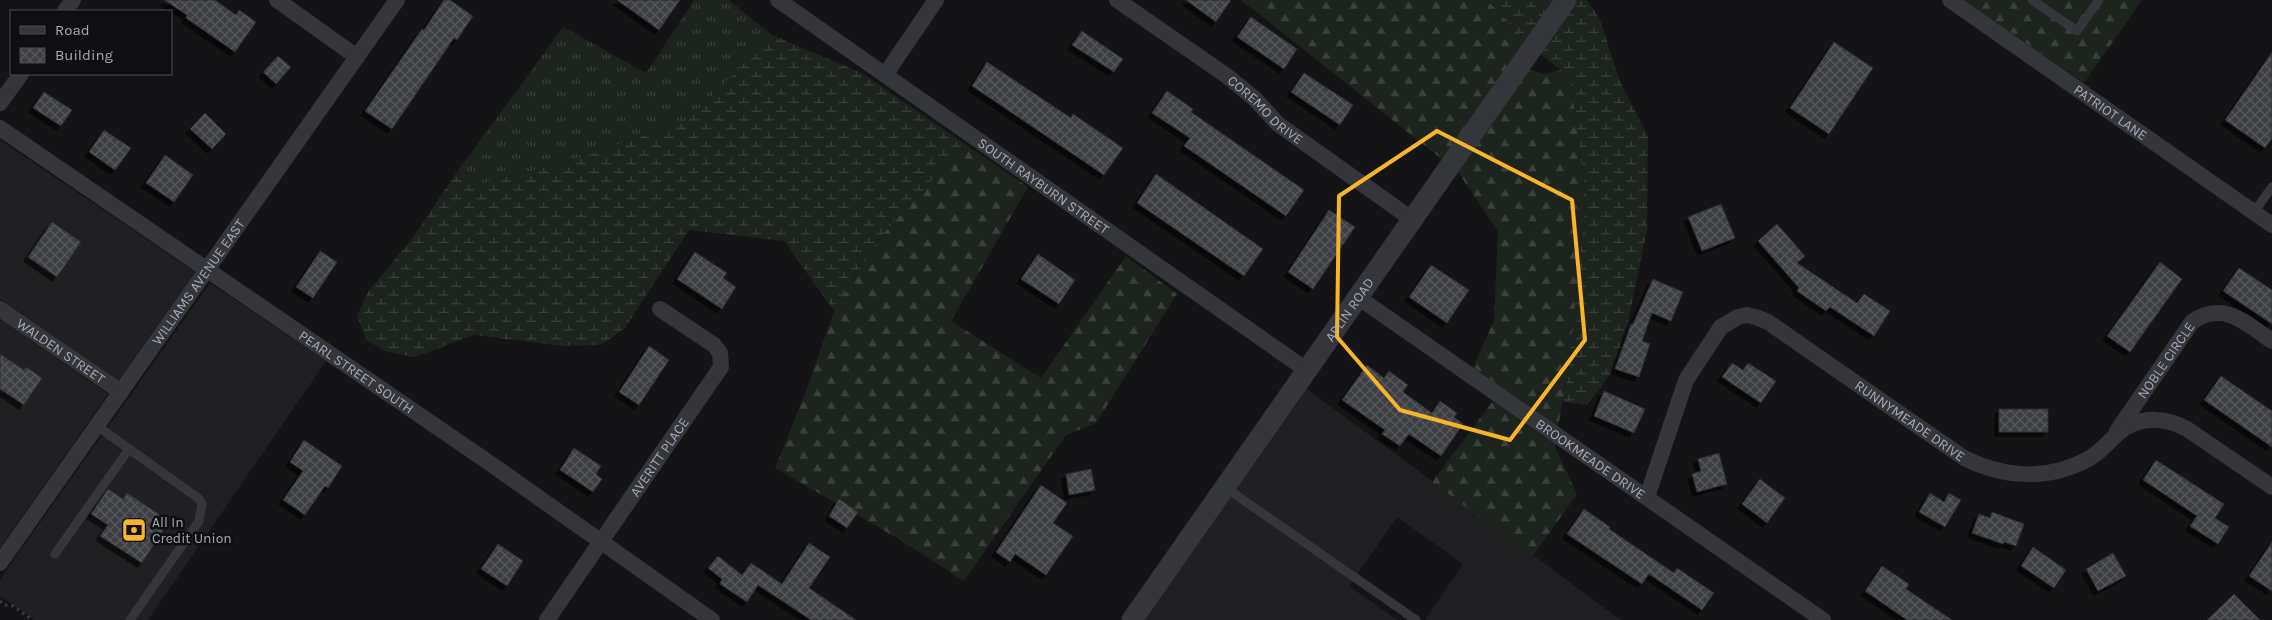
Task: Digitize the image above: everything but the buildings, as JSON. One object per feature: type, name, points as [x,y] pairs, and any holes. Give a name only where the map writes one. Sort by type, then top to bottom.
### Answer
[{"type":"street","points":[[277,0],[357,57]]},
{"type":"street","name":"WILLIAMS AVENUE EAST","points":[[0,563],[397,0]]},
{"type":"street","name":"SOUTH RAYBURN STREET","points":[[778,0],[1308,371]]},
{"type":"street","points":[[885,75],[936,0]]},
{"type":"street","name":"COREMO DRIVE","points":[[1116,0],[1227,76],[1255,100],[1278,124],[1413,220]]},
{"type":"street","name":"APLIN ROAD","points":[[1132,620],[1566,0]]},
{"type":"street","name":"PATRIOT LANE","points":[[1950,0],[2272,225]]},
{"type":"street","points":[[0,103],[20,75]]},
{"type":"street","name":"PEARL STREET SOUTH","points":[[0,128],[601,541],[712,620]]},
{"type":"street","name":"BROOKMEADE DRIVE","points":[[1358,298],[1823,620]]},
{"type":"street","name":"WALDEN STREET","points":[[0,309],[121,392]]},
{"type":"street","name":"AVERITT PLACE","points":[[548,620],[720,367],[720,353],[714,345],[660,309]]},
{"type":"street","name":"NOBLE CIRCLE","points":[[2105,447],[2192,322],[2202,315],[2214,312],[2226,314],[2241,320],[2272,341]]},
{"type":"street","name":"RUNNYMEADE DRIVE","points":[[1647,497],[1680,394],[1692,368],[1721,327],[1738,316],[1756,316],[1768,322],[1964,458],[1981,466],[2007,473],[2038,475],[2074,466],[2105,447],[2124,429],[2140,421],[2157,419],[2175,422],[2272,487]]},
{"type":"lane","points":[[2032,0],[2077,31],[2099,0]]},
{"type":"lane","points":[[2254,212],[2272,187]]},
{"type":"lane","points":[[97,426],[198,498],[202,504],[203,510],[199,521],[130,620]]},
{"type":"lane","points":[[55,554],[129,448]]},
{"type":"lane","points":[[1226,488],[1416,620]]},
{"type":"path","points":[[0,601],[13,606],[33,620]]},
{"type":"highlighted area","points":[[1437,131],[1572,200],[1585,340],[1510,440],[1400,410],[1337,337],[1339,196]]},
{"type":"shaded area","points":[[0,140],[195,272],[118,381],[0,299]]},
{"type":"shaded area","points":[[210,283],[326,361],[148,620],[35,620],[0,596],[0,579]]},
{"type":"shaded area","points":[[0,319],[108,394],[0,548]]},
{"type":"shaded area","points":[[1307,389],[1621,620],[1425,620],[1463,564],[1397,517],[1349,586],[1397,620],[1144,620]]},
{"type":"green space","points":[[694,0],[729,0],[772,35],[687,121],[560,164],[478,184],[454,176],[563,27],[646,73]]},
{"type":"green space","points":[[1241,0],[1487,0],[1526,41],[1443,160]]},
{"type":"green space","points":[[1487,0],[1554,0],[1526,41]]},
{"type":"green space","points":[[1577,0],[1587,0],[1600,19],[1619,79],[1648,136],[1647,230],[1620,361],[1587,405],[1563,402],[1568,373],[1586,197],[1570,77],[1540,54]]},
{"type":"green space","points":[[1964,0],[2142,0],[2084,83]]},
{"type":"green space","points":[[772,35],[862,73],[965,144],[880,237],[834,311],[784,241],[689,230],[625,328],[601,345],[562,346],[474,335],[415,357],[387,352],[366,340],[357,316],[368,292],[414,236],[454,176],[478,184],[560,164],[687,121]]},
{"type":"green space","points":[[1529,70],[1544,74],[1561,70],[1570,77],[1586,197],[1568,373],[1558,427],[1473,367],[1494,321],[1498,232],[1458,172]]},
{"type":"green space","points":[[965,144],[1028,187],[951,321],[1041,378],[1126,256],[1177,294],[1096,423],[1066,435],[964,581],[897,538],[775,468],[806,391],[834,311],[880,237]]},
{"type":"green space","points":[[1493,401],[1555,444],[1577,494],[1533,556],[1432,482]]},
{"type":"place","name":"All In Credit Union","points":[[134,530]]}]
